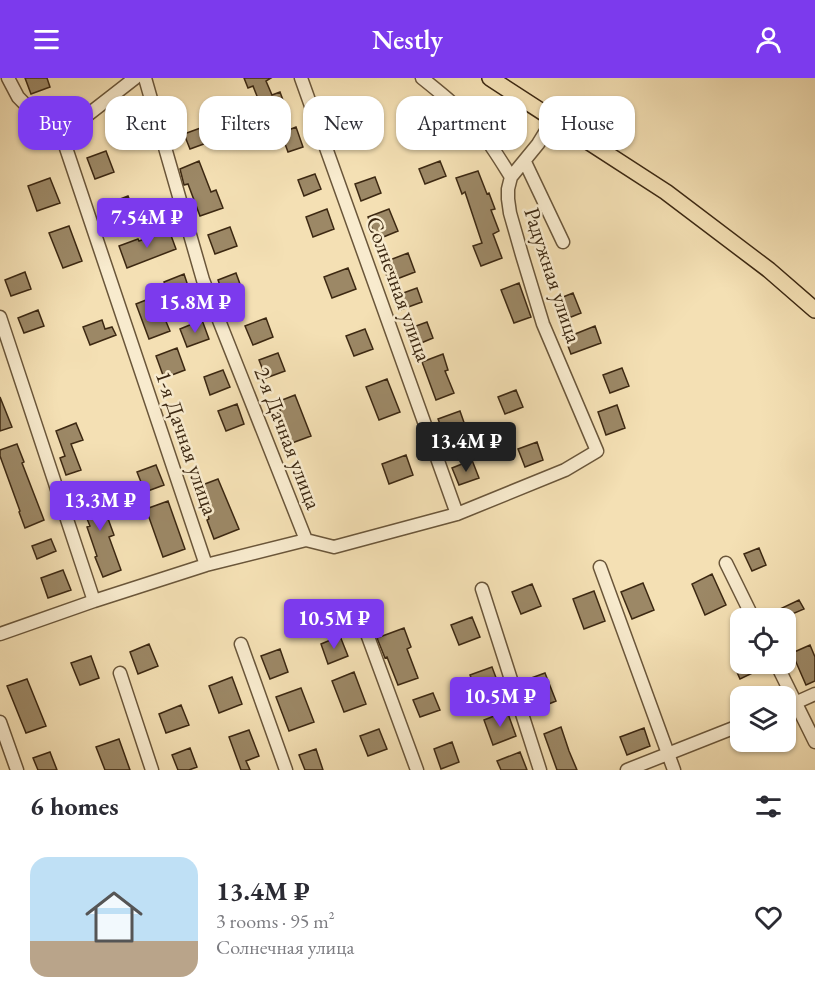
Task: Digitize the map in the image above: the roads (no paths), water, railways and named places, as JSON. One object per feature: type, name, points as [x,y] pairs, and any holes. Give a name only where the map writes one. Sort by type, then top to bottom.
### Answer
[{"type":"main road","points":[[490,78],[539,109]]},
{"type":"main road","points":[[602,150],[716,228],[815,310]]},
{"type":"street","name":"1-я Дачная улица","points":[[8,78],[18,97]]},
{"type":"street","points":[[93,111],[135,78]]},
{"type":"street","name":"2-я Дачная улица","points":[[145,78],[203,280],[306,540]]},
{"type":"street","name":"Солнечная улица","points":[[301,78],[457,514]]},
{"type":"street","points":[[422,78],[463,113],[480,131],[511,177],[539,142]]},
{"type":"street","name":"1-я Дачная улица","points":[[66,150],[206,565]]},
{"type":"street","points":[[525,162],[563,242]]},
{"type":"street","name":"Радужная улица","points":[[457,514],[566,470],[597,450],[543,324],[510,213],[508,189],[511,177]]},
{"type":"street","points":[[0,317],[94,601]]},
{"type":"street","points":[[0,634],[206,565],[306,540],[334,547],[457,514]]},
{"type":"street","points":[[726,563],[748,608]]},
{"type":"street","points":[[600,567],[674,770]]},
{"type":"street","points":[[482,589],[540,770]]},
{"type":"street","points":[[363,623],[417,770]]},
{"type":"street","points":[[241,644],[286,770]]},
{"type":"street","points":[[120,674],[152,770]]},
{"type":"street","points":[[796,703],[815,694]]},
{"type":"street","points":[[796,713],[815,742]]},
{"type":"street","points":[[0,722],[17,770]]},
{"type":"street","points":[[627,770],[730,729]]}]
